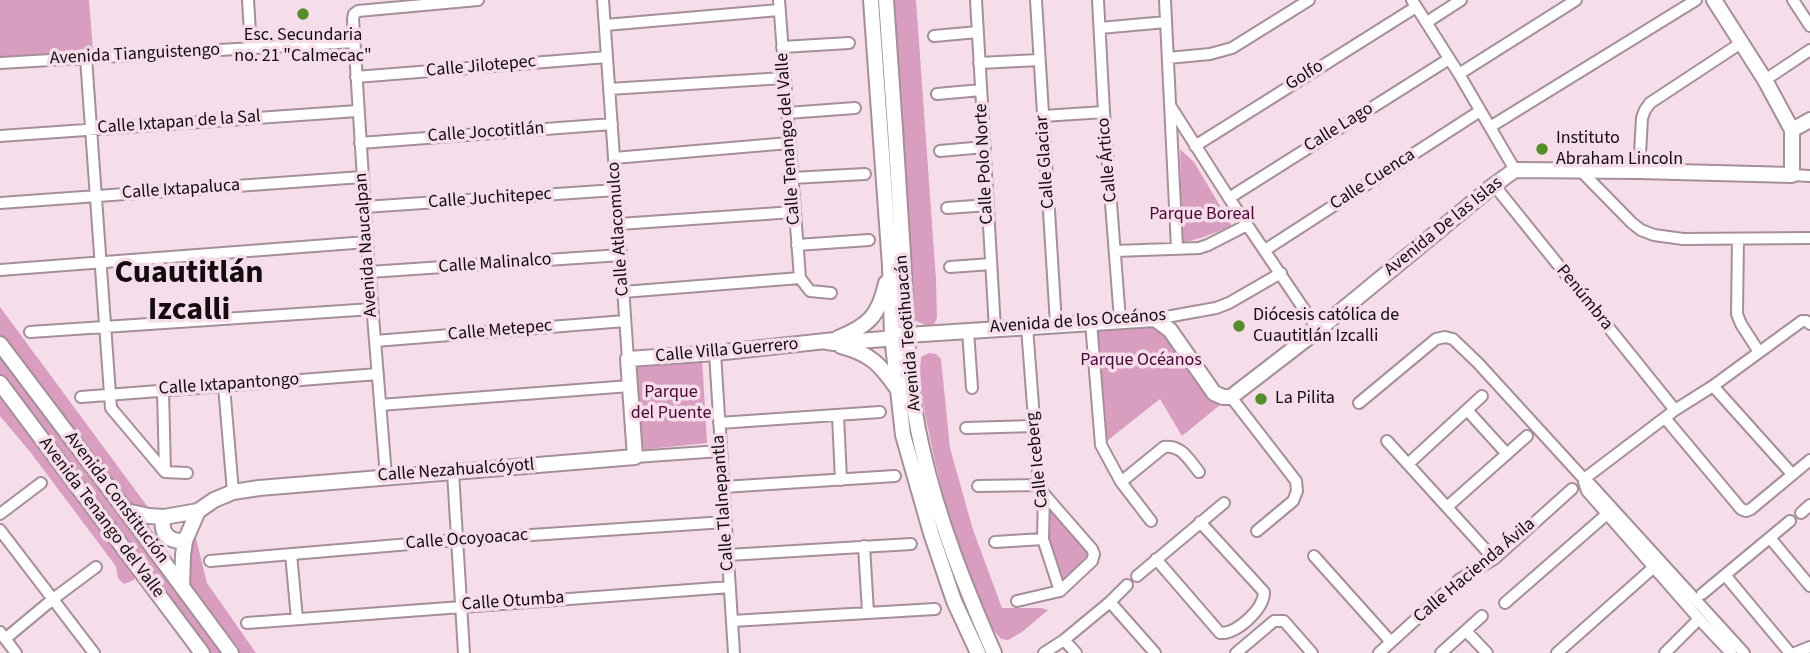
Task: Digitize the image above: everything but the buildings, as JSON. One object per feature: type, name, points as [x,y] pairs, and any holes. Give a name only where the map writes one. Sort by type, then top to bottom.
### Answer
[{"type":"main road","name":"Avenida Teotihuacán","points":[[871,0],[890,267],[900,335],[922,449],[944,530],[994,653]]},
{"type":"main road","name":"Avenida Teotihuacán","points":[[886,0],[896,133],[900,335],[897,389],[903,435],[930,533],[954,601],[978,653]]},
{"type":"main road","points":[[1714,0],[1765,80],[1792,130],[1792,176]]},
{"type":"main road","points":[[1792,130],[1810,120]]},
{"type":"main road","name":"Avenida De las Islas","points":[[1231,397],[1515,170],[1792,176]]},
{"type":"main road","points":[[827,342],[859,330],[870,321],[885,289],[890,267]]},
{"type":"main road","points":[[1155,319],[1170,330],[1214,393],[1231,397]]},
{"type":"main road","name":"Avenida de los Oceános","points":[[900,335],[1155,319]]},
{"type":"main road","name":"Calle Villa Guerrero","points":[[628,359],[884,339],[900,335]]},
{"type":"main road","points":[[827,342],[860,351],[872,358],[897,389]]},
{"type":"main road","name":"Avenida Constitución","points":[[0,344],[231,653]]},
{"type":"main road","name":"Calle Atlacomulco","points":[[628,359],[635,457]]},
{"type":"main road","name":"Avenida Tenango del Valle","points":[[0,383],[202,653]]},
{"type":"main road","name":"Calle Nezahualcóyotl","points":[[126,511],[164,517],[198,512],[214,500],[233,492],[259,488],[635,457]]},
{"type":"main road","points":[[182,587],[185,541],[198,512]]},
{"type":"main road","points":[[164,517],[163,532],[169,539],[185,541]]},
{"type":"street","points":[[248,0],[251,48]]},
{"type":"street","name":"Avenida Naucalpan","points":[[386,477],[357,111],[354,13],[478,0]]},
{"type":"street","name":"Calle Atlacomulco","points":[[603,0],[628,359]]},
{"type":"street","name":"Calle Polo Norte","points":[[976,0],[995,328]]},
{"type":"street","name":"Calle Glaciar","points":[[1036,0],[1056,324]]},
{"type":"street","name":"Calle Ártico","points":[[1098,0],[1120,320]]},
{"type":"street","points":[[1165,0],[1177,248]]},
{"type":"street","points":[[1168,58],[1210,54],[1232,48],[1309,0]]},
{"type":"street","points":[[1427,22],[1461,0]]},
{"type":"street","points":[[1459,74],[1576,0]]},
{"type":"street","points":[[1490,127],[1696,0]]},
{"type":"street","points":[[1794,0],[1810,26]]},
{"type":"street","points":[[1414,3],[1515,170]]},
{"type":"street","name":"Golfo","points":[[1195,146],[1414,3]]},
{"type":"street","points":[[605,25],[779,5]]},
{"type":"street","name":"Calle Tenango del Valle","points":[[779,5],[800,278]]},
{"type":"street","points":[[1100,28],[1166,22]]},
{"type":"street","points":[[934,36],[978,32]]},
{"type":"street","name":"Avenida Tianguistengo","points":[[0,63],[354,42]]},
{"type":"street","points":[[782,47],[849,43]]},
{"type":"street","points":[[1639,171],[1642,118],[1650,103],[1741,43]]},
{"type":"street","points":[[1765,80],[1810,50]]},
{"type":"street","name":"Calle Jilotepec","points":[[356,77],[607,57]]},
{"type":"street","points":[[86,58],[111,408],[165,472],[187,473]]},
{"type":"street","name":"Calle Lago","points":[[1229,198],[1449,59]]},
{"type":"street","points":[[979,63],[1040,60]]},
{"type":"street","points":[[609,89],[784,78]]},
{"type":"street","points":[[937,94],[981,90]]},
{"type":"street","points":[[1171,107],[1318,330]]},
{"type":"street","points":[[787,113],[855,108]]},
{"type":"street","name":"Calle Ixtapan de la Sal","points":[[0,136],[357,111]]},
{"type":"street","name":"Calle Cuenca","points":[[1265,250],[1480,111]]},
{"type":"street","points":[[1043,116],[1104,112]]},
{"type":"street","name":"Calle Jocotitlán","points":[[360,143],[612,124]]},
{"type":"street","points":[[614,158],[789,143]]},
{"type":"street","points":[[940,151],[984,147]]},
{"type":"street","points":[[1581,171],[1641,230],[1654,235],[1682,239],[1810,238]]},
{"type":"street","points":[[792,178],[864,174]]},
{"type":"street","name":"Avenida De las Islas","points":[[1792,176],[1810,176]]},
{"type":"street","name":"Calle Ixtapaluca","points":[[0,203],[362,177]]},
{"type":"street","name":"Penúmbra","points":[[1494,185],[1675,410]]},
{"type":"street","name":"Calle Juchitepec","points":[[364,207],[616,190]]},
{"type":"street","points":[[947,208],[988,205]]},
{"type":"street","points":[[619,224],[794,212]]},
{"type":"street","points":[[1115,251],[1199,248],[1247,225]]},
{"type":"street","points":[[1738,239],[1737,314],[1759,352]]},
{"type":"street","points":[[797,245],[869,240]]},
{"type":"street","points":[[0,270],[367,242]]},
{"type":"street","name":"Calle Malinalco","points":[[369,272],[621,255]]},
{"type":"street","points":[[950,267],[991,264]]},
{"type":"street","name":"Avenida de los Oceános","points":[[1155,319],[1216,308],[1280,273]]},
{"type":"street","points":[[623,292],[800,278],[810,291],[831,293]]},
{"type":"street","points":[[30,332],[372,309]]},
{"type":"street","name":"Calle Metepec","points":[[375,341],[625,321]]},
{"type":"street","points":[[1584,479],[1675,410],[1713,386],[1802,321],[1808,322]]},
{"type":"street","points":[[1091,322],[1101,444],[1121,482],[1151,521]]},
{"type":"street","name":"Calle Iceberg","points":[[1027,327],[1034,426],[1042,490],[1043,539],[1060,592]]},
{"type":"street","points":[[968,331],[972,388]]},
{"type":"street","points":[[1359,403],[1436,339],[1453,339],[1522,410],[1744,653]]},
{"type":"street","name":"Calle Tlalnepantla","points":[[715,353],[734,653]]},
{"type":"street","name":"Calle Ixtapantongo","points":[[81,397],[377,374]]},
{"type":"street","points":[[224,386],[233,492]]},
{"type":"street","points":[[380,405],[630,386]]},
{"type":"street","points":[[1713,386],[1792,474]]},
{"type":"street","points":[[163,390],[165,472]]},
{"type":"street","points":[[1408,464],[1482,396]]},
{"type":"street","points":[[1231,397],[1296,481],[1297,491],[1293,502],[1257,531]]},
{"type":"street","points":[[1467,410],[1507,454]]},
{"type":"street","points":[[719,423],[880,412]]},
{"type":"street","points":[[838,415],[841,480]]},
{"type":"street","points":[[1665,418],[1741,509],[1746,511],[1810,460]]},
{"type":"street","points":[[966,428],[1034,426]]},
{"type":"street","points":[[1447,508],[1527,436]]},
{"type":"street","points":[[1387,441],[1494,559]]},
{"type":"street","points":[[1121,482],[1164,447],[1179,449],[1199,472]]},
{"type":"street","name":"Calle Nezahualcóyotl","points":[[635,457],[720,451]]},
{"type":"street","points":[[453,472],[464,653]]},
{"type":"street","points":[[723,487],[895,476]]},
{"type":"street","points":[[1584,479],[1587,491],[1731,653]]},
{"type":"street","points":[[0,514],[41,483]]},
{"type":"street","points":[[978,485],[1042,490],[1092,549],[1092,561],[1060,592],[1017,601]]},
{"type":"street","name":"Calle Hacienda Ávila","points":[[1379,653],[1460,579],[1494,559],[1572,489]]},
{"type":"street","points":[[1137,576],[1224,503]]},
{"type":"street","points":[[1505,603],[1607,514]]},
{"type":"street","points":[[1156,559],[1220,634],[1249,619],[1264,600],[1264,592],[1200,522]]},
{"type":"street","points":[[1702,594],[1790,522]]},
{"type":"street","name":"Calle Ocoyoacac","points":[[210,561],[457,540],[725,523]]},
{"type":"street","points":[[0,530],[94,653]]},
{"type":"street","points":[[1770,538],[1810,586]]},
{"type":"street","points":[[995,542],[1043,539]]},
{"type":"street","points":[[728,555],[911,544]]},
{"type":"street","points":[[864,546],[868,612]]},
{"type":"street","points":[[291,554],[297,619]]},
{"type":"street","points":[[1314,556],[1391,642]]},
{"type":"street","points":[[16,653],[3,635],[96,567]]},
{"type":"street","points":[[1557,653],[1654,567]]},
{"type":"street","points":[[1725,575],[1786,651],[1810,647]]},
{"type":"street","points":[[1044,653],[1064,640],[1127,585]]},
{"type":"street","name":"Calle Otumba","points":[[247,623],[730,587]]},
{"type":"street","points":[[1110,602],[1155,653]]},
{"type":"street","points":[[732,621],[935,609]]},
{"type":"street","points":[[1441,653],[1482,616]]},
{"type":"street","points":[[1249,619],[1260,633]]},
{"type":"street","points":[[1665,653],[1699,619]]},
{"type":"street","points":[[1236,653],[1274,621],[1284,621],[1312,653]]},
{"type":"street","points":[[1466,631],[1487,653]]},
{"type":"street","points":[[1064,640],[1076,653]]},
{"type":"green space","points":[[0,0],[89,0],[93,51],[86,57],[0,60]]},
{"type":"green space","points":[[888,0],[916,0],[936,280],[937,318],[934,324],[928,326],[916,321],[912,313]]},
{"type":"green space","name":"Parque Boreal","points":[[1180,149],[1194,162],[1232,226],[1182,243]]},
{"type":"green space","points":[[0,307],[153,514],[127,507],[0,339]]},
{"type":"green space","name":"Parque Océanos","points":[[1163,317],[1226,400],[1182,436],[1160,399],[1103,444],[1092,322]]},
{"type":"green space","points":[[0,345],[230,653],[202,653],[0,382]]},
{"type":"green space","points":[[929,353],[936,354],[941,359],[950,448],[973,530],[1002,608],[1048,610],[1008,640],[1001,639],[992,628],[963,557],[947,508],[922,395],[921,357]]},
{"type":"green space","name":"Parque del Puente","points":[[702,357],[707,443],[639,450],[634,363]]},
{"type":"green space","points":[[0,393],[135,576],[134,580],[124,584],[118,578],[112,561],[0,416]]},
{"type":"green space","points":[[1047,503],[1092,549],[1092,561],[1061,585],[1047,537]]},
{"type":"green space","points":[[191,539],[196,539],[207,583],[256,653],[234,653],[185,587]]},
{"type":"place","name":"Esc. Secundaria no. 21 \"Calmecac\"","points":[[303,14]]},
{"type":"place","name":"Instituto Abraham Lincoln","points":[[1542,149]]},
{"type":"place","name":"Diócesis católica de Cuautitlán Izcalli","points":[[1239,326]]},
{"type":"place","name":"La Pilita","points":[[1261,399]]},
{"type":"district","name":"Cuautitlán Izcalli","points":[[189,294]]}]
